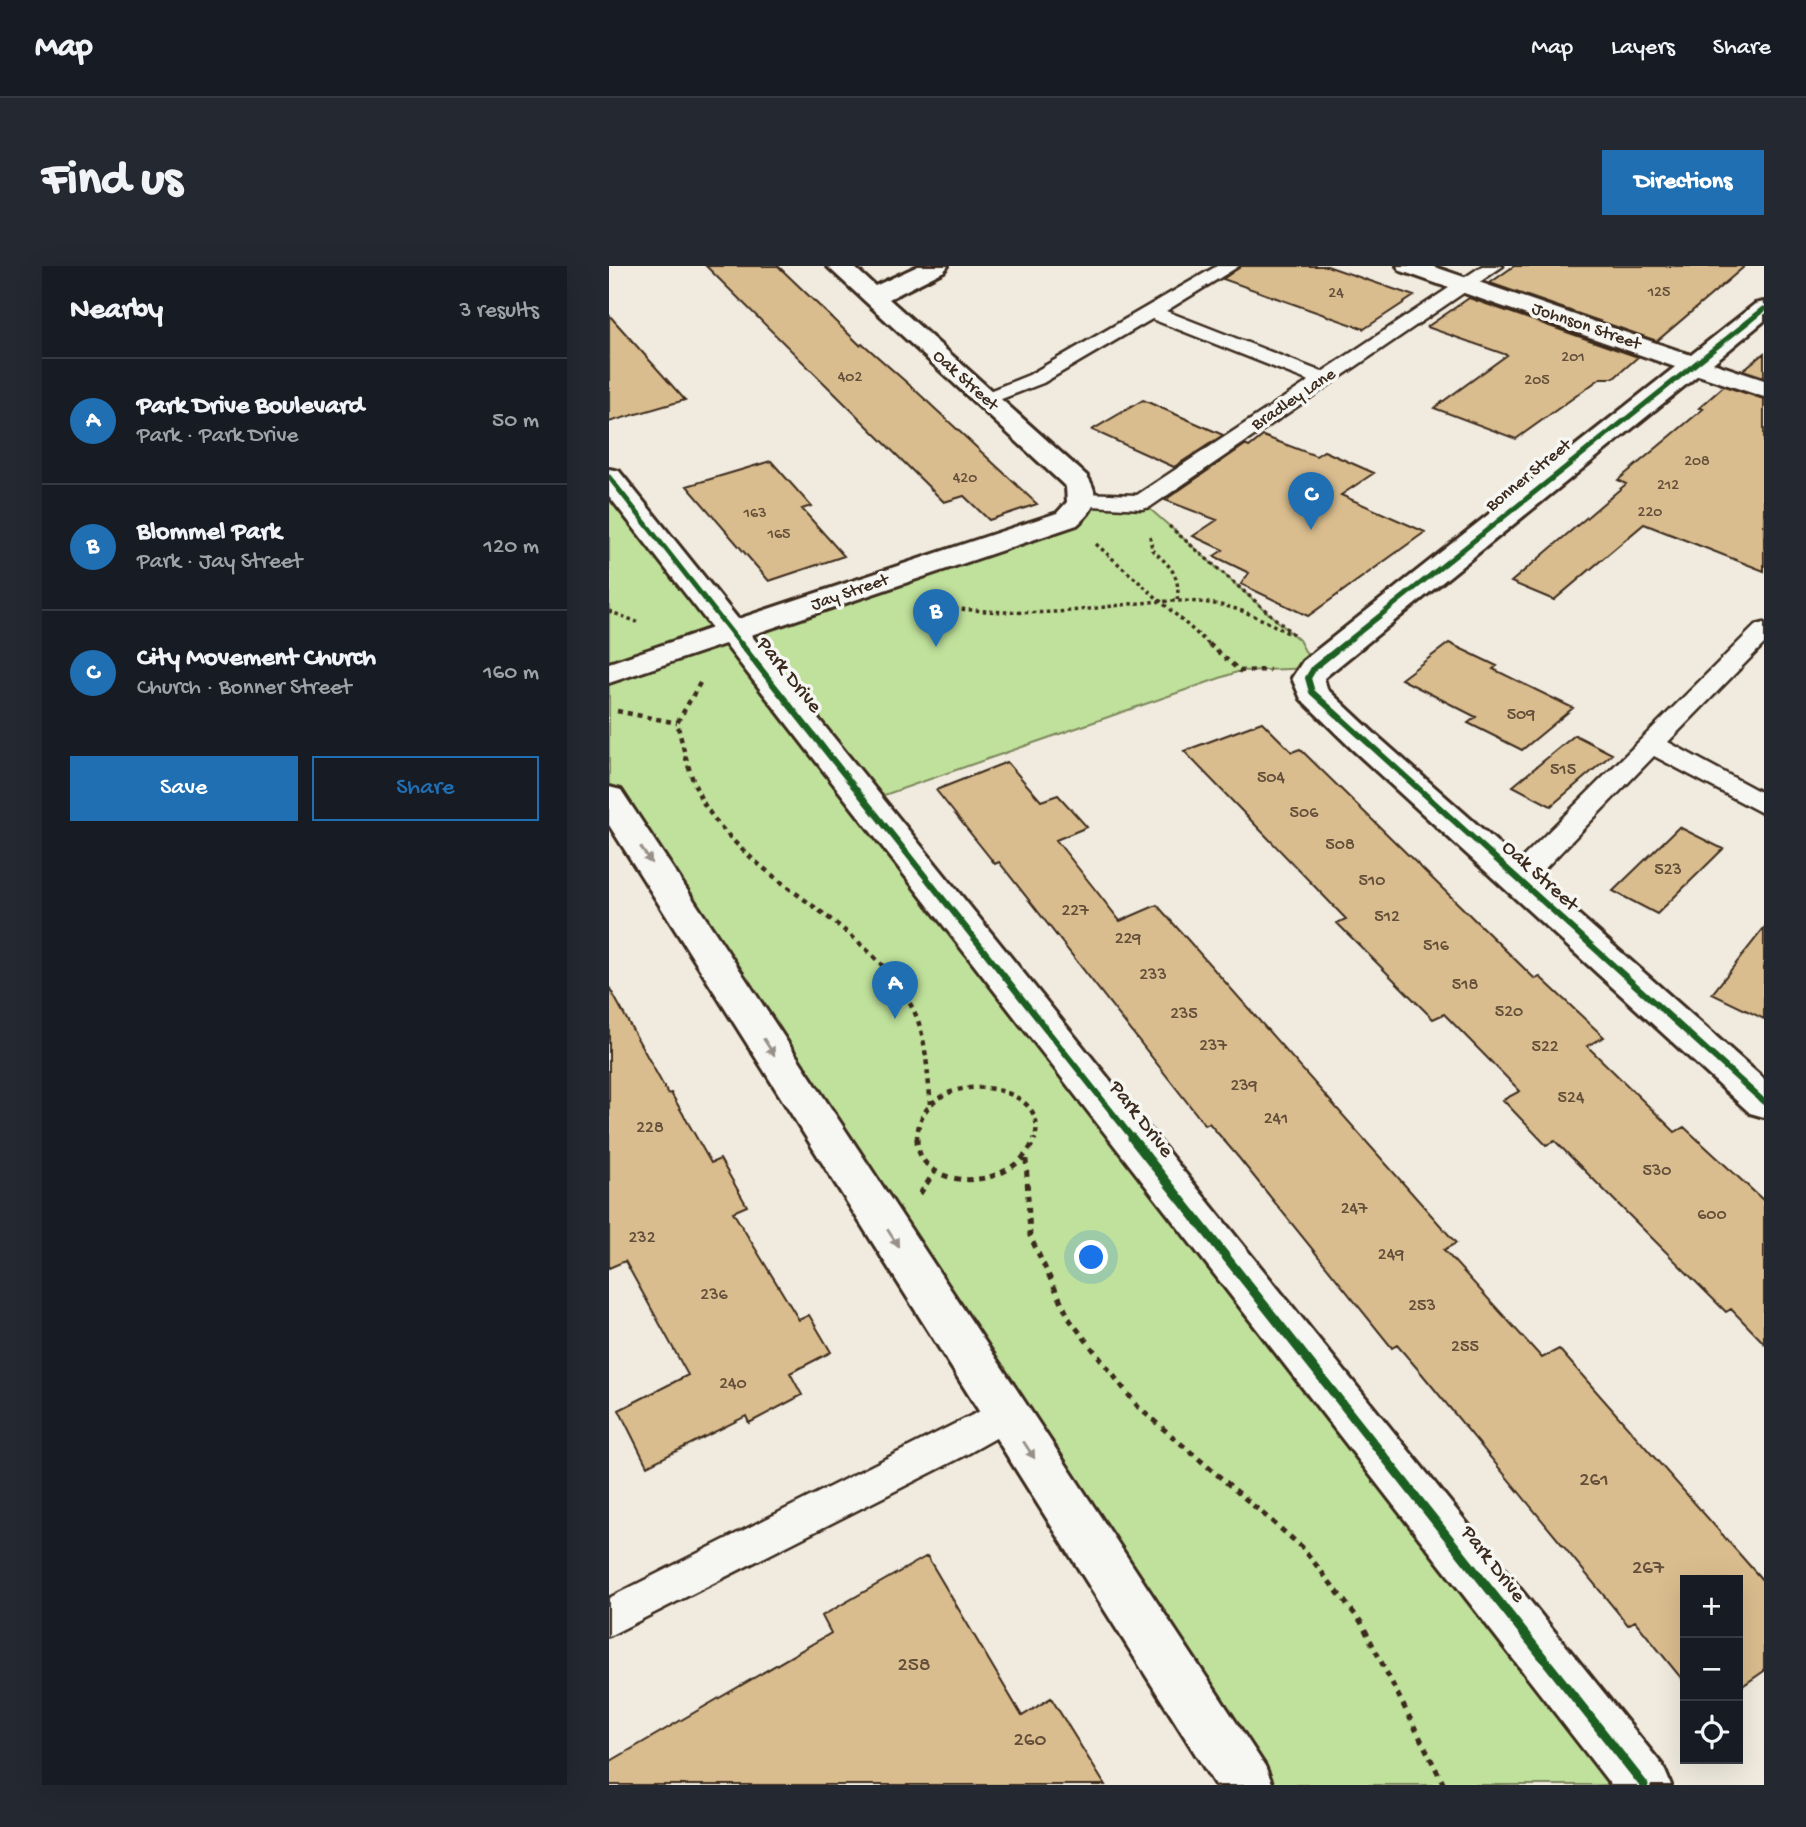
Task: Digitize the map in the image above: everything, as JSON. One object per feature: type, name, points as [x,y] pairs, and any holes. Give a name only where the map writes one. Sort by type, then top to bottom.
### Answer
[{"type":"street","name":"Oak Street","points":[[839,266],[1077,482],[1083,489],[1075,509]]},
{"type":"street","points":[[869,294],[885,292],[936,266]]},
{"type":"street","name":"Johnson Street","points":[[1409,266],[1764,389]]},
{"type":"street","name":"Bonner Street","points":[[1314,668],[1764,309]]},
{"type":"street","name":"Park Drive","points":[[609,477],[1644,1785]]},
{"type":"street","name":"Jay Street","points":[[609,673],[732,634],[1075,509]]},
{"type":"street","name":"Oak Street","points":[[1314,668],[1308,678],[1313,692],[1364,742],[1764,1102]]},
{"type":"street","points":[[609,798],[1246,1785]]},
{"type":"lane","points":[[986,399],[1036,379],[1230,266]]},
{"type":"lane","name":"Bradley Lane","points":[[1075,509],[1142,502],[1494,266]]},
{"type":"lane","points":[[1151,312],[1324,380]]},
{"type":"lane","points":[[1517,880],[1764,630]]},
{"type":"lane","points":[[1651,744],[1764,805]]},
{"type":"lane","points":[[609,1618],[950,1446],[1006,1414]]},
{"type":"path","points":[[1075,509],[1159,600],[1240,671],[1314,668]]},
{"type":"path","points":[[918,605],[1051,612],[1159,600],[1226,604],[1265,619],[1299,640],[1168,524],[1150,535],[1152,550],[1175,569],[1180,585],[1177,600]]},
{"type":"path","points":[[703,676],[677,723],[689,766],[708,812],[751,860],[842,926],[883,966],[915,1012],[932,1104]]},
{"type":"path","points":[[609,710],[677,723]]},
{"type":"path","points":[[977,1087],[1007,1091],[1024,1100],[1034,1113],[1038,1129],[1035,1145],[1026,1159],[1010,1172],[990,1179],[970,1181],[951,1178],[935,1171],[922,1160],[915,1139],[920,1116],[948,1093],[977,1087]]},
{"type":"path","points":[[1026,1159],[1030,1236],[1070,1320],[1139,1408],[1301,1547],[1360,1622],[1444,1785]]},
{"type":"green space","points":[[609,477],[732,633],[1066,519],[1083,500],[1142,502],[1299,640],[1314,668],[1240,671],[867,801],[1644,1785],[1246,1785],[609,798]]},
{"type":"building","points":[[706,266],[778,266],[860,345],[863,344],[914,389],[1037,504],[989,520],[964,496],[944,502]]},
{"type":"building","points":[[1241,266],[1327,266],[1414,296],[1364,329],[1223,279]]},
{"type":"building","points":[[1514,266],[1745,266],[1657,341],[1490,283]]},
{"type":"building","points":[[1469,298],[1638,357],[1614,378],[1601,378],[1516,439],[1434,408],[1507,355],[1427,327]]},
{"type":"building","points":[[609,315],[685,400],[609,422]]},
{"type":"building","points":[[1764,353],[1764,377],[1743,370]]},
{"type":"building","points":[[1724,386],[1764,399],[1764,571],[1644,524],[1554,600],[1511,582],[1626,484],[1618,480],[1703,409],[1699,408]]},
{"type":"building","points":[[1143,400],[1223,435],[1174,467],[1092,430]]},
{"type":"building","points":[[1263,436],[1316,456],[1324,451],[1374,473],[1341,495],[1425,532],[1308,616],[1241,584],[1249,573],[1214,556],[1223,550],[1193,536],[1217,520],[1165,500],[1245,445],[1249,447]]},
{"type":"building","points":[[771,461],[811,506],[802,509],[844,556],[769,581],[687,486]]},
{"type":"building","points":[[1449,643],[1497,666],[1493,669],[1573,708],[1522,750],[1468,723],[1476,717],[1401,679]]},
{"type":"building","points":[[1262,722],[1292,752],[1300,749],[1535,979],[1540,977],[1604,1037],[1587,1046],[1675,1132],[1684,1127],[1764,1201],[1764,1343],[1731,1309],[1726,1312],[1555,1141],[1546,1145],[1503,1100],[1520,1091],[1444,1014],[1433,1019],[1337,923],[1346,919],[1184,751]]},
{"type":"building","points":[[1575,735],[1612,754],[1551,806],[1513,786]]},
{"type":"building","points":[[1007,762],[1041,801],[1058,795],[1087,827],[1056,840],[1120,921],[1157,905],[1456,1243],[1444,1250],[1542,1358],[1559,1349],[1764,1582],[1764,1671],[1743,1686],[1743,1575],[1680,1575],[1680,1677],[1635,1621],[1628,1625],[1422,1374],[1397,1345],[1392,1348],[1239,1158],[1209,1123],[1205,1125],[999,862],[995,864],[936,790]]},
{"type":"building","points":[[1679,827],[1723,849],[1657,914],[1613,891]]},
{"type":"building","points":[[1764,928],[1764,1019],[1712,994]]},
{"type":"building","points":[[609,987],[668,1094],[671,1093],[711,1163],[720,1159],[747,1206],[733,1212],[799,1320],[809,1315],[831,1352],[790,1373],[802,1395],[749,1423],[746,1416],[647,1466],[619,1410],[688,1375],[625,1261],[609,1268]]},
{"type":"building","points":[[927,1556],[1022,1716],[1051,1698],[1105,1785],[609,1785],[609,1762],[831,1633],[822,1616]]},
{"type":"cycle path","points":[[1764,309],[1314,668],[1308,678],[1312,692],[1364,742],[1764,1102]]},
{"type":"cycle path","points":[[609,477],[1644,1785]]},
{"type":"place","name":"City Movement Church","points":[[1311,530]]},
{"type":"place","name":"Blommel Park","points":[[936,647]]},
{"type":"place","name":"Park Drive Boulevard","points":[[895,1019]]}]
